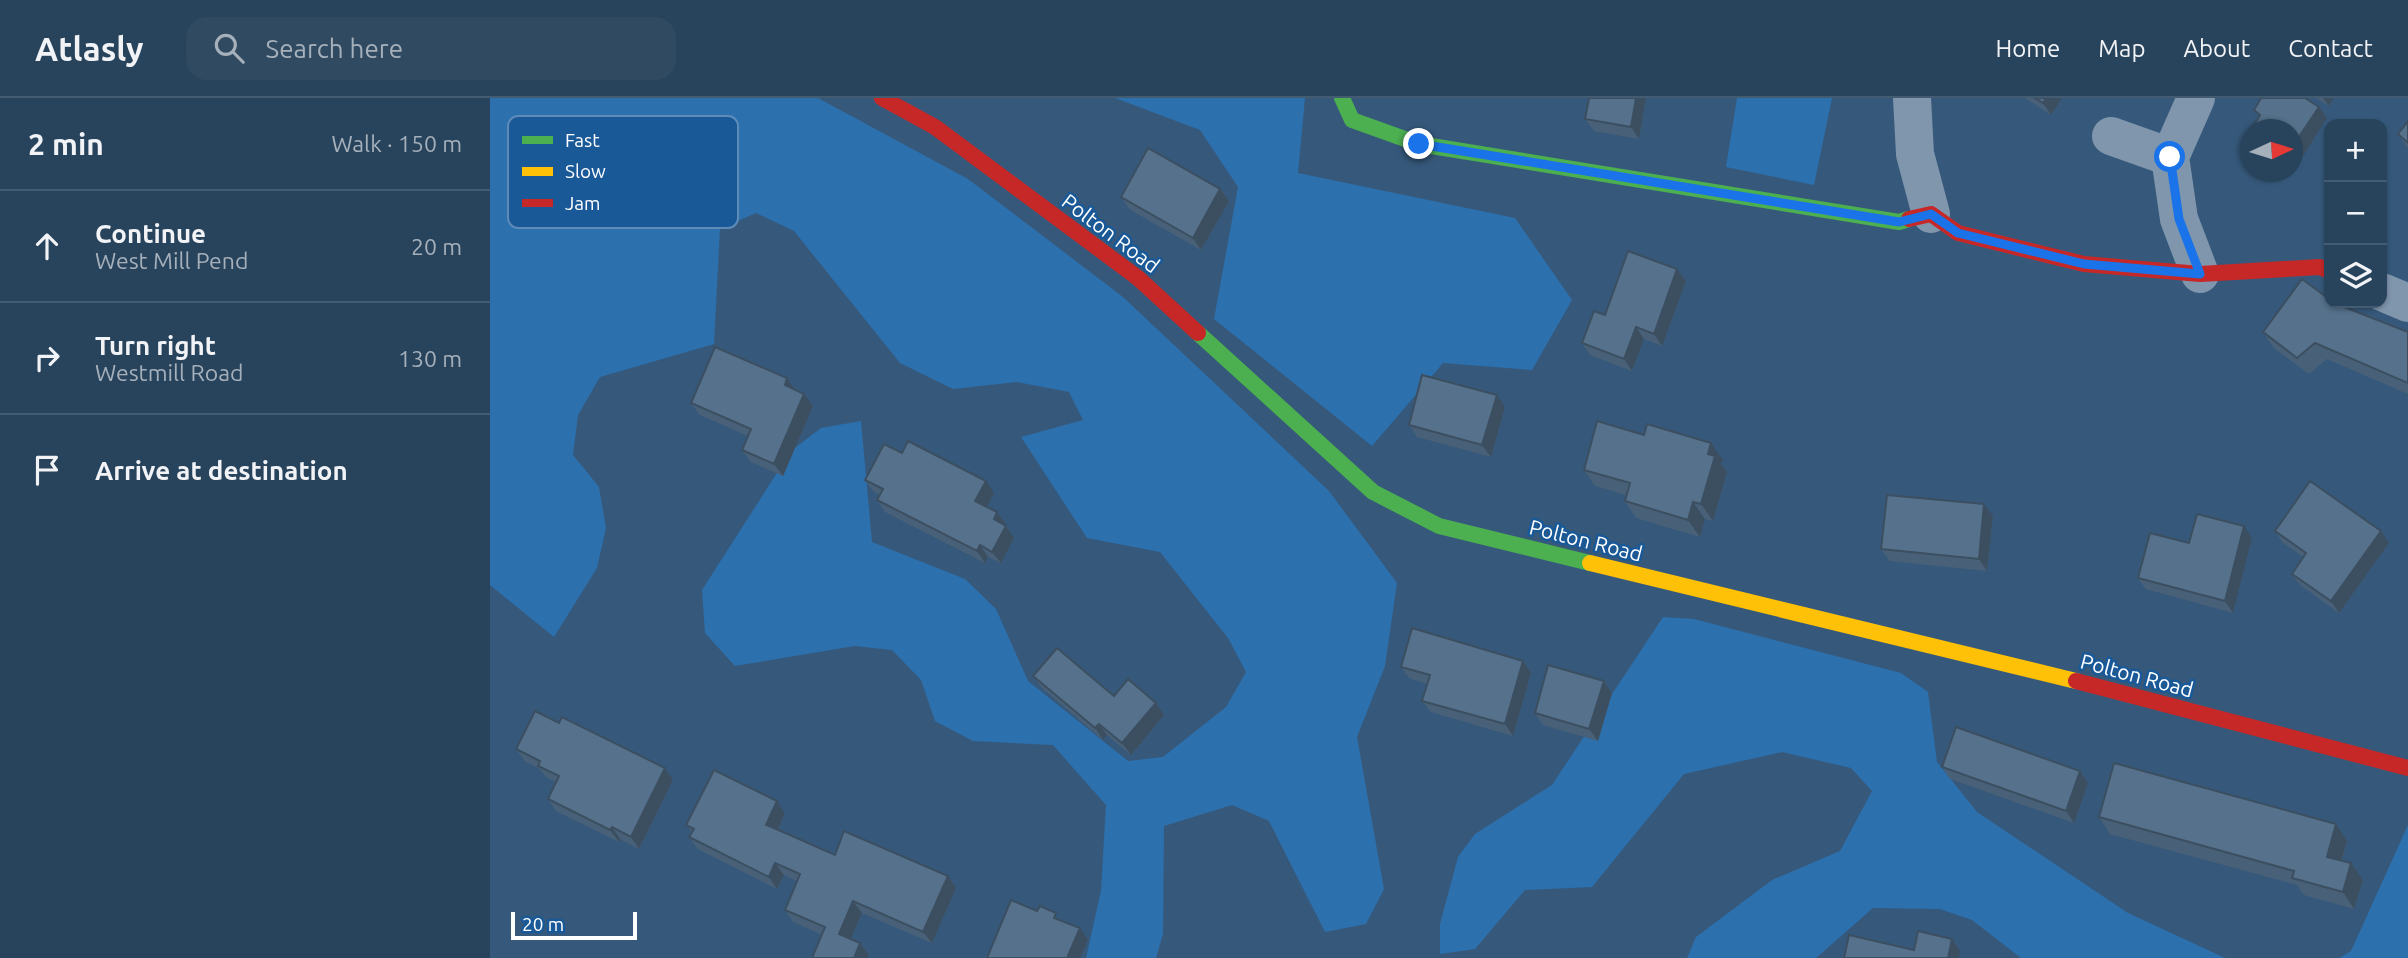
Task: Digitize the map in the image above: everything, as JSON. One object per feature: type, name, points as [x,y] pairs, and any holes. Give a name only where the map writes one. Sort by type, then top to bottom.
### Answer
[{"type":"street","name":"Polton Road","points":[[882,98],[935,127],[1138,278],[1373,492],[1440,526],[2018,666],[2408,768]]},
{"type":"street","points":[[1342,98],[1352,120],[1419,144],[1899,222],[1931,214]]},
{"type":"street","points":[[1912,98],[1915,154],[1931,214],[1958,233],[2084,264],[2200,274],[2324,269]]},
{"type":"street","points":[[2196,98],[2170,157],[2179,219],[2200,274]]},
{"type":"street","points":[[2110,136],[2170,157]]},
{"type":"street","points":[[2387,294],[2408,303]]},
{"type":"shaded area","points":[[490,98],[818,98],[968,179],[1123,297],[1329,491],[1397,583],[1385,666],[1357,737],[1384,889],[1366,924],[1325,932],[1269,821],[1232,805],[1164,826],[1163,934],[1156,958],[1086,958],[1101,891],[1106,805],[1053,745],[973,741],[935,721],[921,680],[892,650],[855,646],[735,666],[705,633],[702,590],[791,451],[821,428],[861,421],[872,542],[965,579],[996,609],[1028,681],[1128,761],[1163,757],[1226,707],[1246,672],[1228,638],[1160,552],[1087,538],[1021,437],[1083,420],[1069,392],[1017,382],[953,389],[900,363],[794,231],[756,213],[738,221],[738,116],[508,116],[508,228],[722,228],[720,229],[714,344],[600,377],[578,415],[573,455],[599,487],[606,528],[597,568],[554,637],[490,585]]},
{"type":"shaded area","points":[[1115,98],[1305,98],[1298,173],[1515,218],[1572,300],[1532,370],[1443,363],[1372,446],[1214,319],[1238,187],[1200,130]]},
{"type":"shaded area","points":[[1737,98],[1832,98],[1814,185],[1726,167]]},
{"type":"shaded area","points":[[1663,617],[1694,619],[1901,673],[1928,692],[1937,762],[1977,812],[2128,913],[2225,958],[2021,958],[1972,920],[1940,909],[1873,908],[1816,958],[1687,958],[1696,937],[1772,880],[1840,851],[1872,791],[1851,768],[1782,752],[1684,774],[1592,887],[1525,890],[1475,949],[1440,954],[1440,924],[1458,857],[1475,834],[1552,785]]},
{"type":"shaded area","points":[[2408,825],[2408,958],[2340,958],[2351,951]]},
{"type":"building","points":[[1589,98],[1636,98],[1631,127],[1585,119]]},
{"type":"building","points":[[2261,98],[2305,98],[2319,107],[2303,131],[2303,119],[2258,119],[2260,115],[2254,110]]},
{"type":"building","points":[[2408,121],[2408,143],[2398,134]]},
{"type":"building","points":[[1148,148],[1220,189],[1193,238],[1121,197]]},
{"type":"building","points":[[1628,251],[1677,269],[1654,334],[1636,327],[1624,359],[1582,343],[1594,311],[1605,315]]},
{"type":"building","points":[[2302,279],[2324,295],[2324,308],[2347,308],[2408,332],[2408,383],[2315,343],[2297,358],[2263,332]]},
{"type":"building","points":[[715,347],[787,378],[785,385],[804,394],[774,464],[742,450],[751,429],[691,403]]},
{"type":"building","points":[[1422,375],[1497,395],[1482,445],[1409,425]]},
{"type":"building","points":[[1597,421],[1644,435],[1647,424],[1711,443],[1708,454],[1715,456],[1701,504],[1693,502],[1688,520],[1625,501],[1630,483],[1584,470]]},
{"type":"building","points":[[908,441],[986,481],[975,501],[997,512],[994,519],[1006,526],[992,552],[980,545],[977,551],[877,500],[883,489],[865,480],[884,444],[902,453]]},
{"type":"building","points":[[2310,481],[2381,531],[2331,601],[2292,574],[2306,553],[2275,531]]},
{"type":"building","points":[[1887,495],[1984,504],[1979,559],[1881,549]]},
{"type":"building","points":[[2197,514],[2244,526],[2225,601],[2138,578],[2150,533],[2189,543]]},
{"type":"building","points":[[1412,628],[1523,661],[1505,724],[1422,701],[1430,675],[1401,667]]},
{"type":"building","points":[[1057,648],[1114,696],[1128,679],[1156,703],[1122,743],[1099,724],[1095,728],[1033,676]]},
{"type":"building","points":[[1548,665],[1604,681],[1589,729],[1535,713]]},
{"type":"building","points":[[535,711],[559,723],[562,717],[665,768],[631,837],[612,827],[610,830],[548,799],[559,776],[538,766],[540,761],[516,749]]},
{"type":"building","points":[[1956,727],[2080,771],[2066,811],[1942,767]]},
{"type":"building","points":[[2114,763],[2336,824],[2327,857],[2351,863],[2343,892],[2292,878],[2294,871],[2099,817]]},
{"type":"building","points":[[714,770],[777,801],[766,825],[835,855],[844,831],[948,876],[923,932],[853,901],[839,934],[860,943],[854,958],[812,958],[825,927],[785,910],[800,874],[775,863],[769,877],[689,837],[694,829],[686,825]]},
{"type":"building","points":[[1011,900],[1037,911],[1040,906],[1056,913],[1054,918],[1080,928],[1067,958],[987,958]]},
{"type":"building","points":[[1918,931],[1952,939],[1948,958],[1844,958],[1849,935],[1914,950]]},
{"type":"traffic: fast","points":[[1342,98],[1352,120],[1419,144],[1899,222],[1909,219]]},
{"type":"traffic: fast","points":[[1198,333],[1373,492],[1439,526],[1590,563]]},
{"type":"traffic: slow","points":[[1590,563],[2076,681]]},
{"type":"traffic: jam","points":[[882,98],[935,127],[1138,278],[1198,333]]},
{"type":"traffic: jam","points":[[1909,219],[1931,214],[1958,233],[2084,264],[2200,274],[2324,269]]},
{"type":"traffic: jam","points":[[2076,681],[2408,768]]},
{"type":"route","points":[[1419,144],[1899,222],[1931,214],[1958,233],[2084,264],[2200,274],[2179,219],[2170,157]]}]
